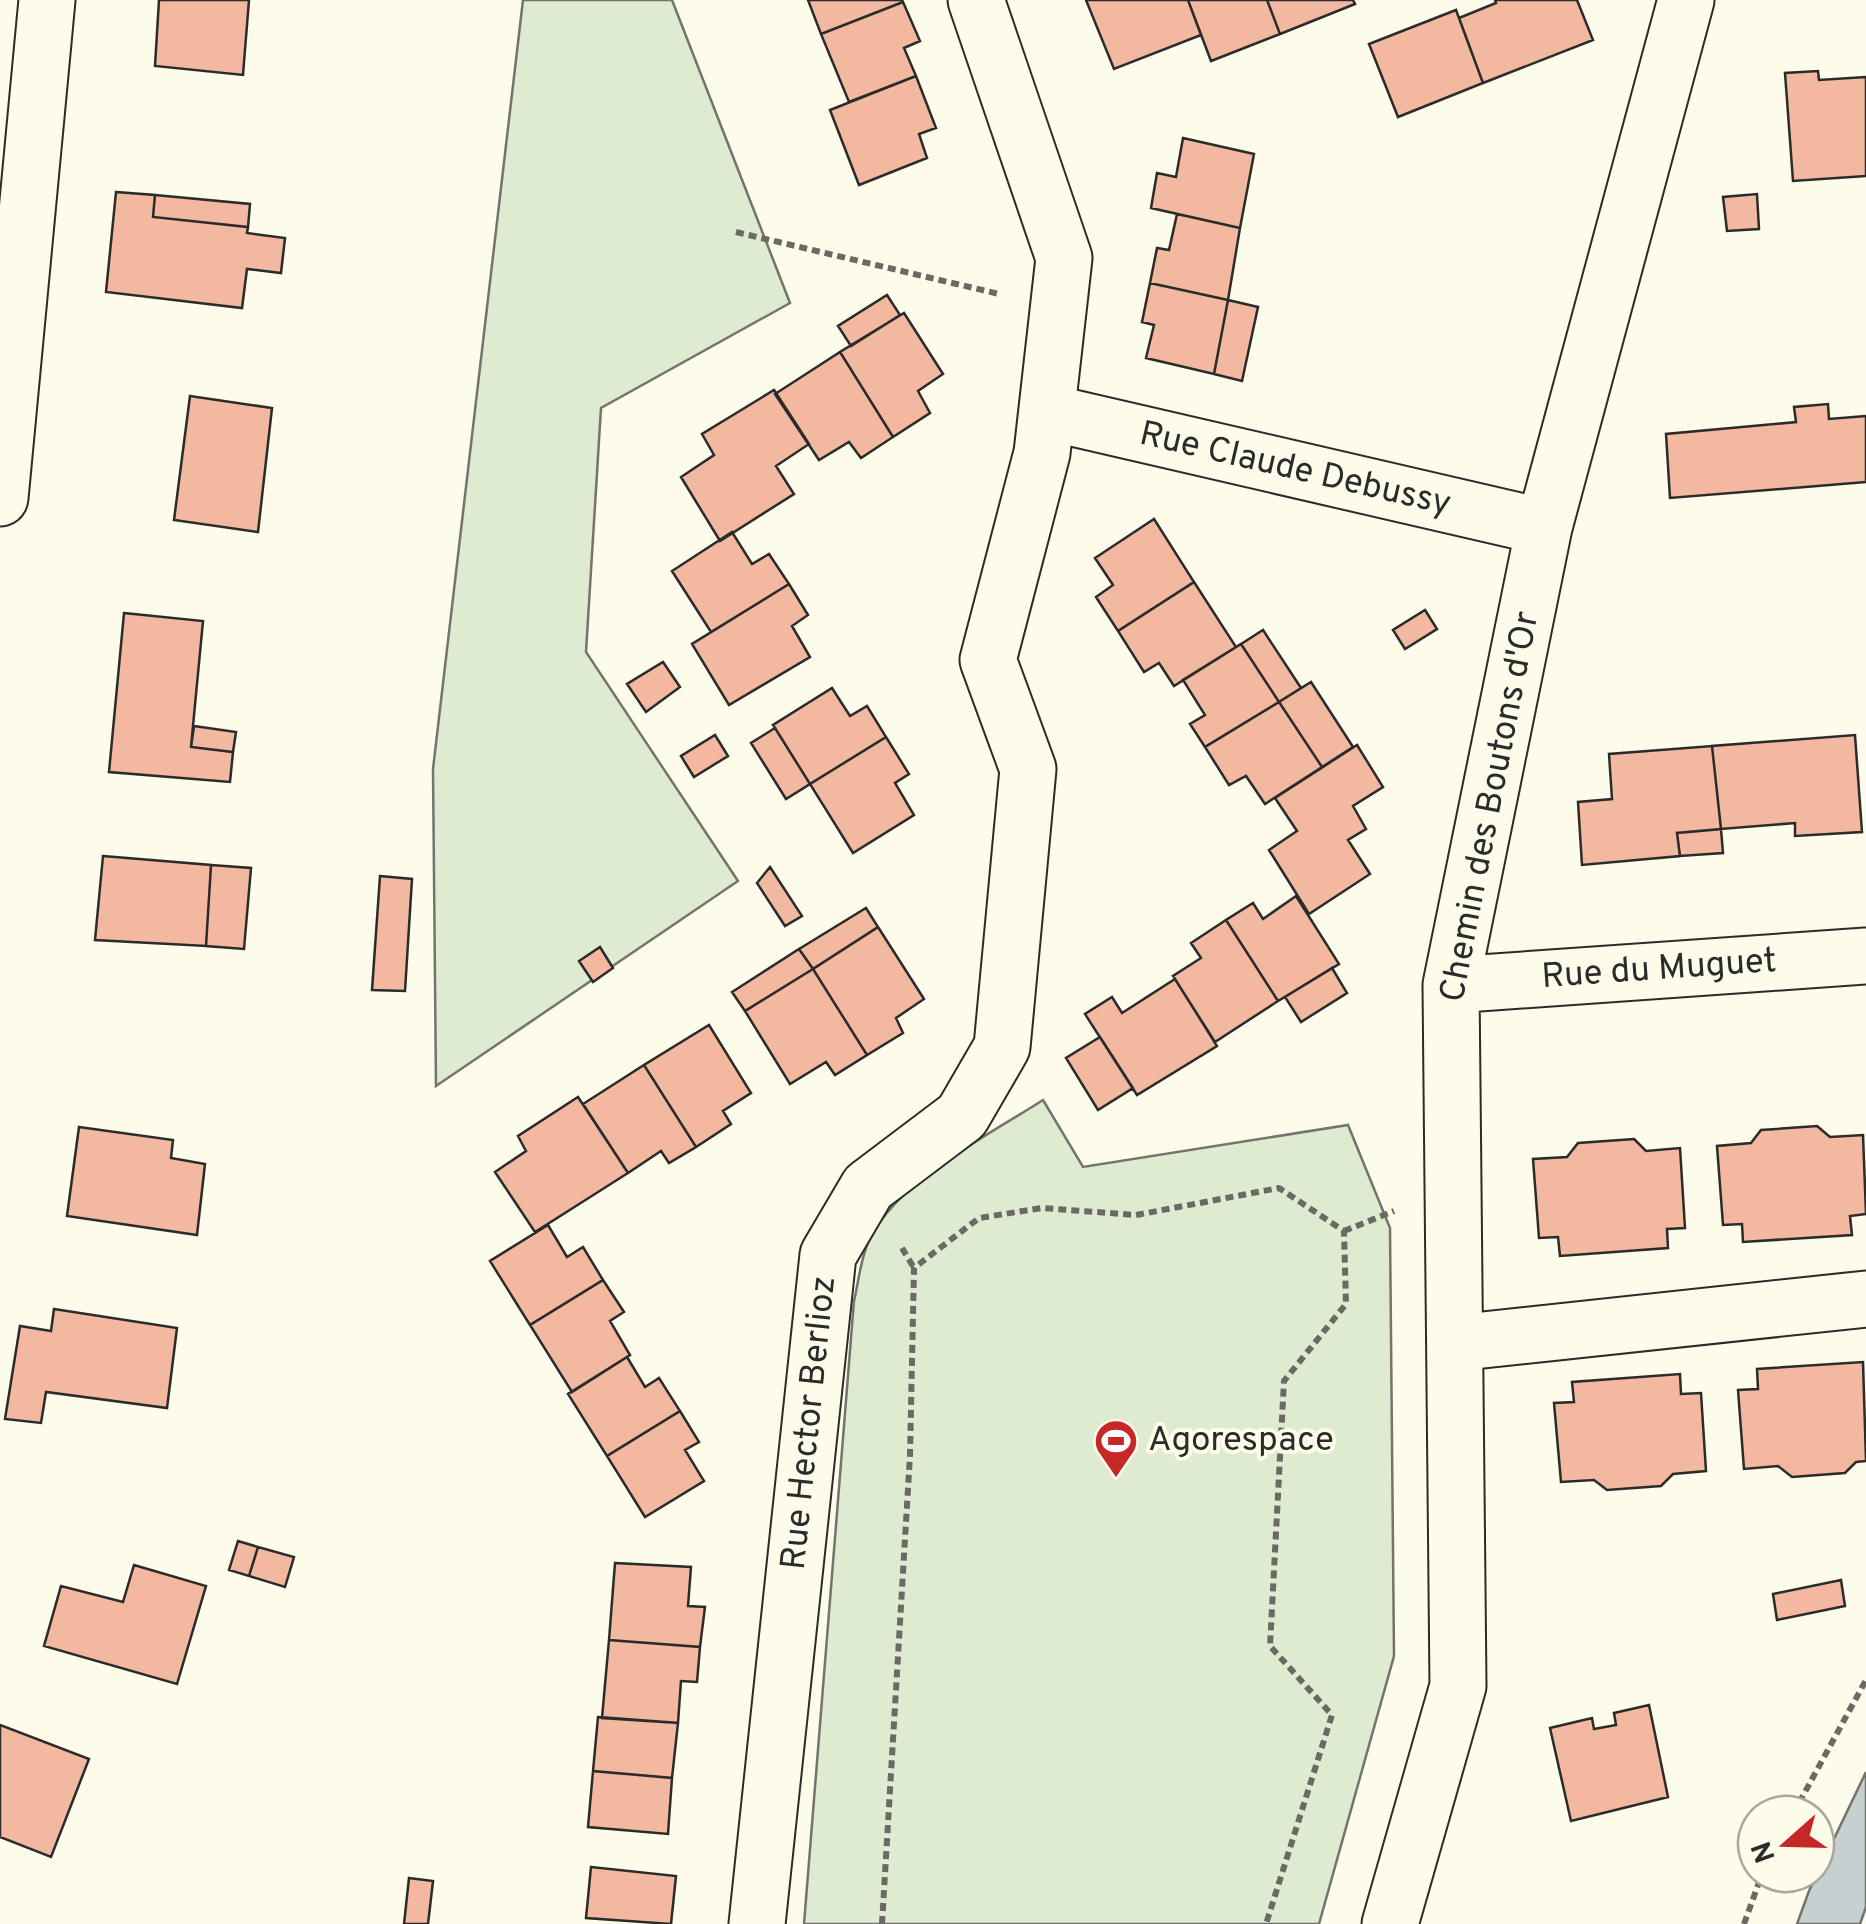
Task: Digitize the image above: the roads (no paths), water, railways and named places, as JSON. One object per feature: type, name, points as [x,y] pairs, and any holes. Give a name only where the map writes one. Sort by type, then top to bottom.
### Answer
[{"type":"street","points":[[0,498],[48,0]]},
{"type":"street","name":"Rue Hector Berlioz","points":[[757,1924],[828,1255],[868,1187],[962,1116],[1002,1047],[1028,770],[988,660],[1042,453],[1064,258],[976,0]]},
{"type":"street","name":"Chemin des Boutons d'Or","points":[[1390,1924],[1458,1686],[1451,985],[1544,528],[1686,0]]},
{"type":"street","name":"Rue Claude Debussy","points":[[1047,412],[1544,528]]},
{"type":"street","name":"Rue du Muguet","points":[[1451,985],[1866,956]]},
{"type":"street","points":[[1455,1344],[1866,1299]]},
{"type":"place","name":"Agorespace","points":[[1116,1479]]}]
